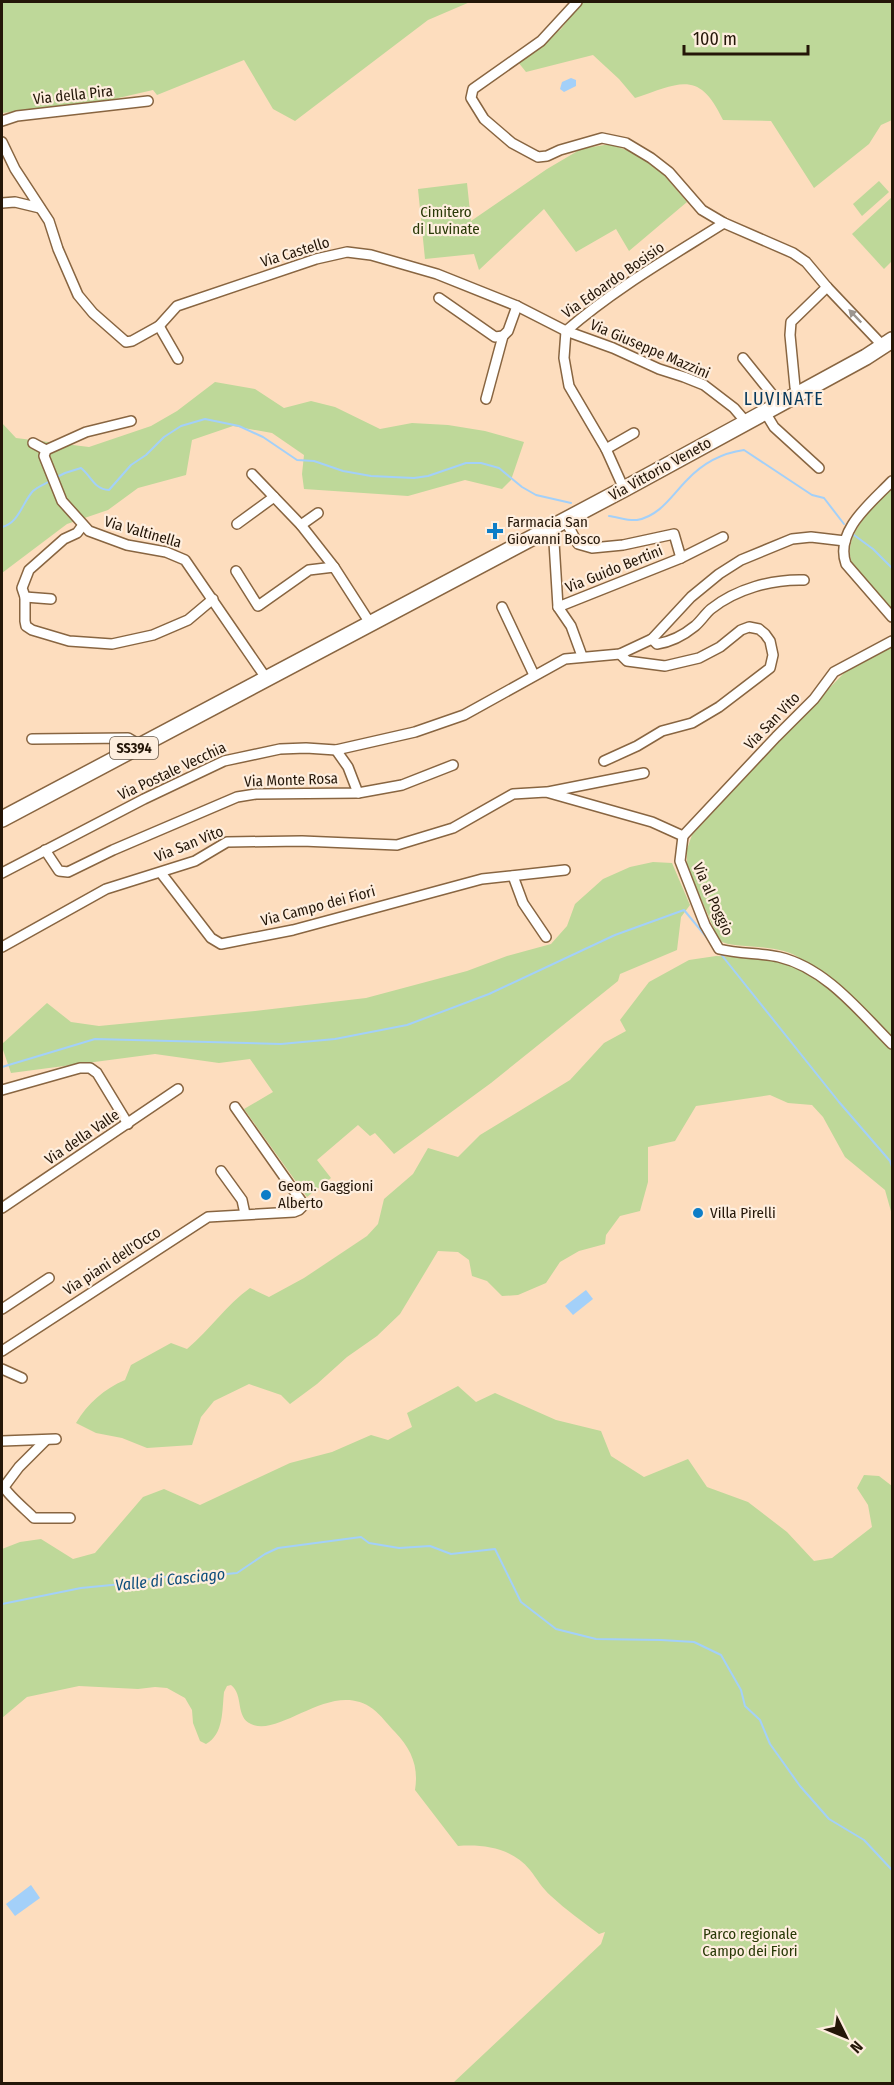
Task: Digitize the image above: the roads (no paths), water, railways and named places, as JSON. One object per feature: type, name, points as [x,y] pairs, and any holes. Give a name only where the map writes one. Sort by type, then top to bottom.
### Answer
[{"type":"main road","name":"Via Vittorio Veneto","points":[[266,678],[624,489],[890,342]]},
{"type":"main road","name":"SS394","points":[[2,819],[266,678]]},
{"type":"street","points":[[577,2],[541,41],[473,89],[471,98],[484,119],[512,143],[538,157],[602,138],[626,143],[669,172],[702,210],[724,224],[793,253],[806,262],[827,287],[890,342]]},
{"type":"street","name":"Via della Pira","points":[[2,121],[17,116],[148,101]]},
{"type":"street","name":"Via Castello","points":[[2,142],[15,169],[49,221],[58,249],[78,295],[93,313],[126,342],[159,326],[177,306],[316,259],[347,252],[371,255],[437,274],[517,306],[566,331]]},
{"type":"street","points":[[2,203],[15,202],[40,208]]},
{"type":"street","name":"Via Edoardo Bosisio","points":[[624,489],[606,448],[569,386],[564,358],[566,331],[622,288],[724,224]]},
{"type":"street","points":[[798,394],[795,387],[791,322],[827,287]]},
{"type":"street","points":[[439,298],[495,338],[503,336]]},
{"type":"street","points":[[486,399],[503,336],[508,331],[517,306]]},
{"type":"street","points":[[159,326],[178,359]]},
{"type":"street","name":"Via Giuseppe Mazzini","points":[[566,331],[704,385],[734,408],[746,422]]},
{"type":"street","points":[[743,358],[780,404]]},
{"type":"street","points":[[765,412],[774,428],[819,468]]},
{"type":"street","points":[[33,443],[46,450],[86,432],[131,420]]},
{"type":"street","points":[[606,448],[634,433]]},
{"type":"street","name":"Via Valtinella","points":[[46,450],[44,456],[62,501],[83,525],[89,531],[127,545],[166,552],[185,560],[266,678]]},
{"type":"street","points":[[252,474],[301,525],[334,567],[370,623]]},
{"type":"street","points":[[892,481],[861,513],[845,541],[843,555],[846,564],[892,617]]},
{"type":"street","points":[[237,524],[274,497]]},
{"type":"street","points":[[301,525],[318,513]]},
{"type":"street","points":[[559,523],[578,544],[592,548],[623,545],[674,534],[681,558]]},
{"type":"street","name":"Via Guido Bertini","points":[[559,523],[558,607],[571,626],[582,656]]},
{"type":"street","name":"Via Valtinella","points":[[83,525],[29,570],[22,588],[25,597],[26,626],[32,630],[69,641],[112,644],[153,635],[188,620],[213,599]]},
{"type":"street","name":"Via Guido Bertini","points":[[558,607],[681,558],[723,537]]},
{"type":"street","name":"Via Postale Vecchia","points":[[2,873],[144,799],[224,761],[280,749],[336,750],[415,732],[464,715],[565,659],[620,654],[652,639],[691,597],[719,574],[741,560],[792,539],[811,537],[845,541]]},
{"type":"street","points":[[236,571],[258,606],[309,570],[334,567]]},
{"type":"street","name":"Via Postale Vecchia","points":[[652,639],[657,644],[668,642],[693,628],[712,609],[746,589],[791,580],[804,580]]},
{"type":"street","points":[[25,597],[51,599]]},
{"type":"street","points":[[502,607],[534,675]]},
{"type":"street","name":"Via Postale Vecchia","points":[[604,761],[637,746],[662,731],[692,723],[719,707],[770,668],[773,655],[770,641],[765,634],[759,629],[749,627],[699,658],[665,666],[627,661],[620,654]]},
{"type":"street","name":"Via San Vito","points":[[683,836],[814,699],[834,672],[892,641]]},
{"type":"street","points":[[32,739],[128,738],[140,745]]},
{"type":"street","points":[[336,750],[348,767],[358,793]]},
{"type":"street","name":"Via Monte Rosa","points":[[45,850],[57,869],[65,873],[237,797],[358,793],[402,785],[453,765]]},
{"type":"street","points":[[546,792],[644,773]]},
{"type":"street","points":[[546,792],[652,822],[683,836]]},
{"type":"street","name":"Via San Vito","points":[[2,947],[106,888],[195,861],[228,842],[302,841],[398,845],[453,828],[513,794],[546,792]]},
{"type":"street","name":"Via al Poggio","points":[[683,836],[680,861],[705,925],[719,949],[734,953],[780,957],[810,970],[831,984],[892,1044]]},
{"type":"street","name":"Via Campo dei Fiori","points":[[161,873],[211,938],[221,944],[292,930],[482,879],[565,870]]},
{"type":"street","points":[[513,876],[523,903],[546,937]]},
{"type":"street","points":[[2,1090],[81,1068],[90,1068],[97,1073],[128,1124]]},
{"type":"street","name":"Via della Valle","points":[[2,1208],[178,1089]]},
{"type":"street","name":"Via piani dell'Occo","points":[[2,1351],[208,1217],[294,1212],[304,1205],[235,1107]]},
{"type":"street","points":[[221,1172],[242,1200],[245,1214]]},
{"type":"street","points":[[2,1309],[49,1278]]},
{"type":"street","points":[[2,1369],[22,1378]]},
{"type":"street","points":[[2,1441],[51,1440],[19,1467],[4,1487],[7,1494],[17,1499],[34,1518],[70,1518]]},
{"type":"water","points":[[571,78],[576,80],[576,86],[564,92],[560,89],[562,82]]},
{"type":"water","points":[[586,1290],[593,1299],[573,1315],[565,1306]]},
{"type":"water","points":[[31,1885],[40,1898],[15,1916],[6,1904]]},
{"type":"waterway","points":[[55,478],[81,468],[96,485],[109,490],[131,465],[146,455],[164,437],[181,426],[205,419],[239,426],[263,437],[297,460],[314,461],[343,471],[371,476],[414,478],[428,476],[466,463],[481,463],[499,468],[536,495],[571,503]]},
{"type":"waterway","points":[[609,516],[634,520],[645,518],[659,510],[693,474],[706,464],[744,450],[812,495],[824,498],[844,524]]},
{"type":"waterway","points":[[2,527],[8,525],[16,517],[33,491],[50,481]]},
{"type":"waterway","points":[[854,535],[873,549],[892,568]]},
{"type":"waterway","points":[[2,1067],[95,1039],[281,1044],[335,1039],[407,1025],[489,994],[615,935],[684,910],[708,939]]},
{"type":"waterway","points":[[720,953],[839,1102],[890,1161],[892,1167]]},
{"type":"waterway","name":"Valle di Casciago","points":[[2,1604],[81,1588],[162,1577],[237,1573],[278,1548],[361,1537],[369,1543],[399,1548],[430,1546],[451,1554],[495,1549],[521,1602],[556,1629],[596,1639],[694,1642],[721,1655],[741,1690],[745,1706],[760,1720],[770,1744],[800,1786],[829,1819],[864,1840],[892,1870]]},
{"type":"place","name":"Farmacia San Giovanni Bosco","points":[[495,531]]},
{"type":"place","name":"Geom. Gaggioni Alberto","points":[[266,1195]]},
{"type":"place","name":"Villa Pirelli","points":[[698,1213]]},
{"type":"district","name":"LUVINATE","points":[[784,399]]},
{"type":"park label","name":"Cimitero di Luvinate","points":[[446,220]]},
{"type":"park label","name":"Parco regionale Campo dei Fiori","points":[[750,1942]]}]
